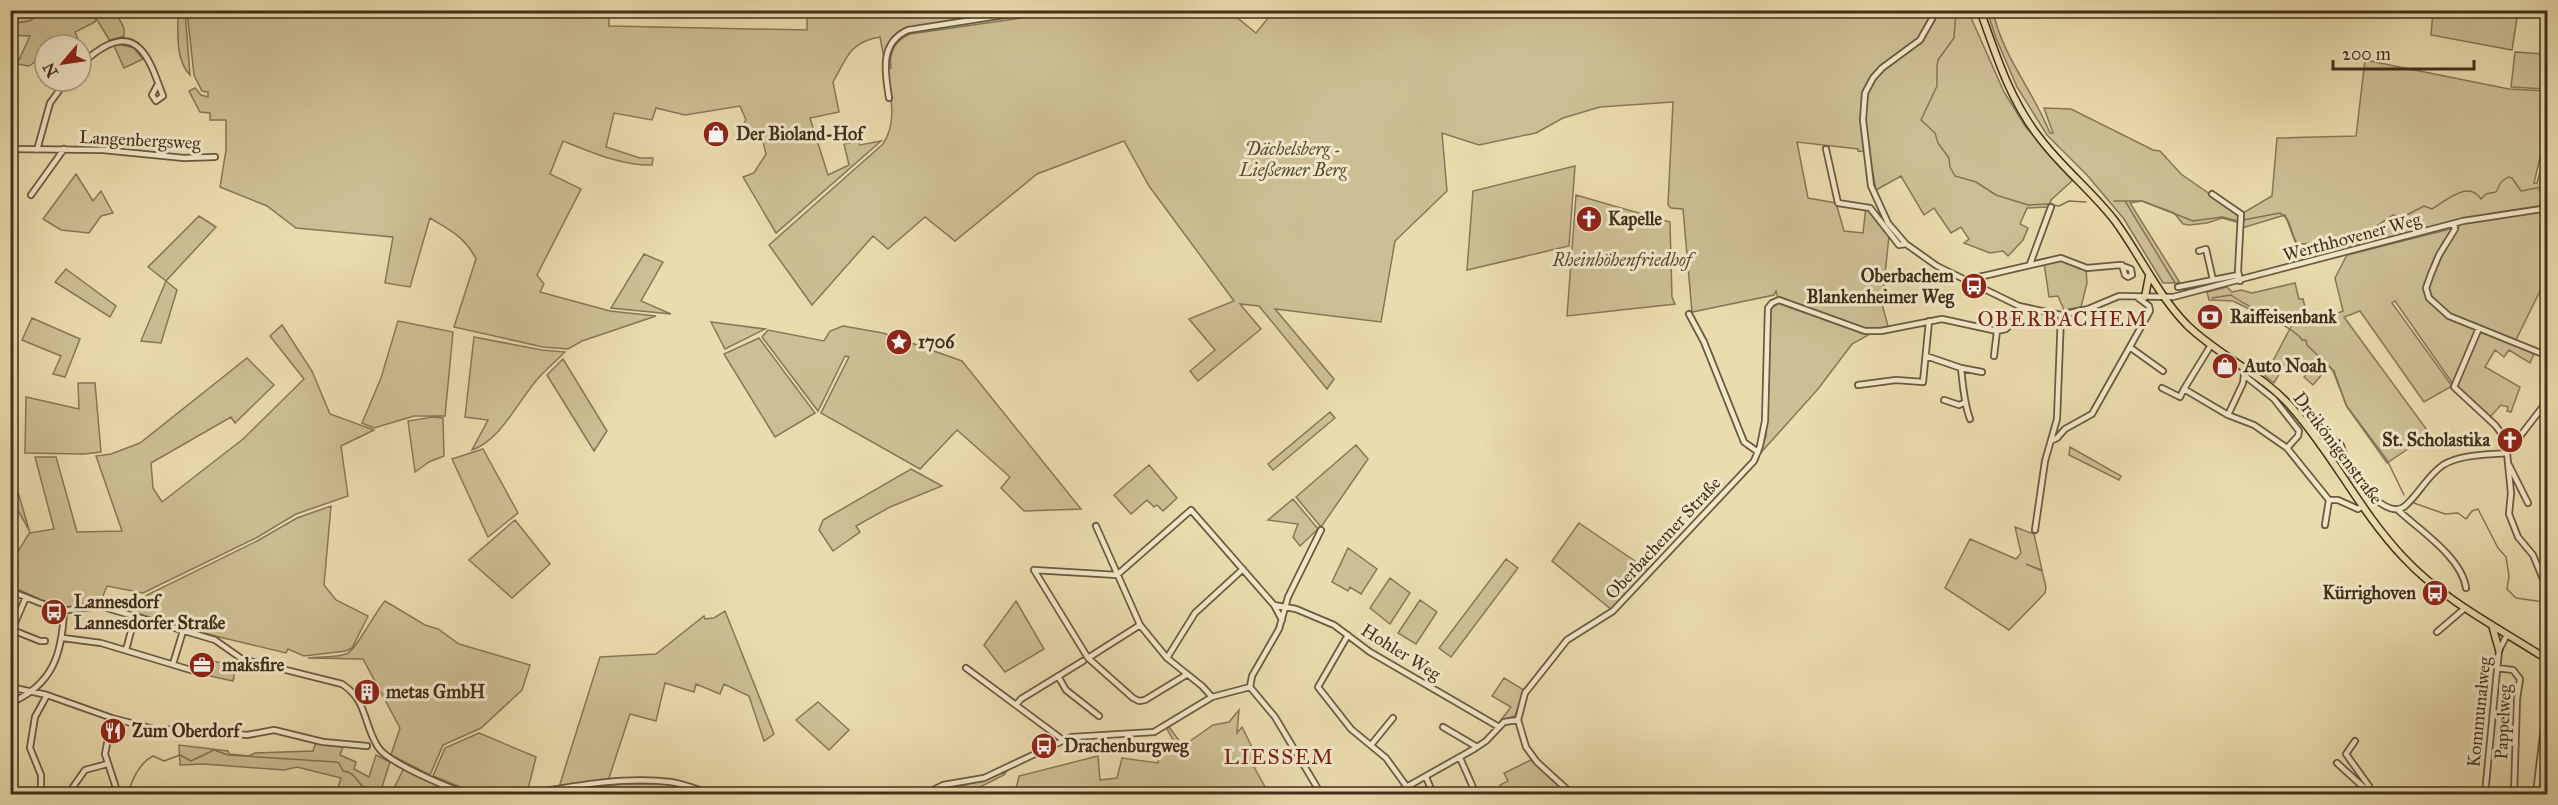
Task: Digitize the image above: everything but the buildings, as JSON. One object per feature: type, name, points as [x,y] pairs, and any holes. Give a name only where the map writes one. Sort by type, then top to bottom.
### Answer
[{"type":"main road","name":"Dreikönigenstraße","points":[[1980,10],[2004,76],[2024,116],[2046,146],[2102,205],[2123,233],[2164,298],[2187,324],[2211,345],[2282,397],[2320,445],[2384,535],[2412,567],[2465,608],[2547,660]]},
{"type":"main road","points":[[2145,297],[2149,276]]},
{"type":"main road","points":[[2491,624],[2499,650]]},
{"type":"street","points":[[590,10],[618,10]]},
{"type":"street","points":[[889,98],[885,58],[888,48],[900,33],[1037,10]]},
{"type":"street","points":[[1937,10],[1920,40],[1882,68],[1873,78],[1865,93],[1862,108],[1873,192],[1888,223],[1906,244],[1928,261],[2019,306],[2042,313],[2061,315],[2088,309],[2119,296],[2164,298]]},
{"type":"street","points":[[93,56],[108,44],[125,41],[139,48],[158,84]]},
{"type":"street","points":[[37,150],[50,103],[57,93]]},
{"type":"street","name":"Langenbergsweg","points":[[10,148],[103,150],[184,158],[215,157]]},
{"type":"street","name":"Langenbergsweg","points":[[31,195],[64,149]]},
{"type":"street","points":[[1826,149],[1838,203],[1870,208],[1899,245],[1906,244]]},
{"type":"street","points":[[2178,286],[2239,278],[2241,214],[2212,194]]},
{"type":"street","points":[[2030,264],[2051,207]]},
{"type":"street","name":"Werthhovener Weg","points":[[2164,298],[2488,217],[2547,208]]},
{"type":"street","points":[[2454,225],[2455,229],[2439,255],[2426,288],[2429,298],[2449,316],[2547,356]]},
{"type":"street","points":[[2199,251],[2206,249],[2213,280]]},
{"type":"street","points":[[1973,283],[1980,277],[2061,258],[2087,268],[2122,265]]},
{"type":"street","points":[[2051,441],[2065,429],[2092,414],[2131,348],[2150,310],[2149,306],[2135,296]]},
{"type":"street","points":[[1689,314],[1704,342],[1744,442],[1758,452],[1765,421],[1768,308],[1772,303],[1779,300],[1865,331],[1881,331],[1950,319],[1997,331],[2006,329],[2012,323],[2019,306]]},
{"type":"street","points":[[2035,530],[2045,461],[2059,404],[2061,315]]},
{"type":"street","points":[[1858,385],[1896,380],[1923,381],[1929,321]]},
{"type":"street","points":[[2479,328],[2454,387],[2495,425],[2511,446]]},
{"type":"street","points":[[1994,356],[1997,331]]},
{"type":"street","points":[[2162,388],[2180,397],[2211,345]]},
{"type":"street","points":[[2131,348],[2163,370]]},
{"type":"street","points":[[1926,356],[1961,368],[1982,372]]},
{"type":"street","points":[[1961,368],[1966,395],[1964,403],[1970,419]]},
{"type":"street","points":[[2228,415],[2243,382],[2245,368]]},
{"type":"street","points":[[2244,375],[2274,399],[2299,431],[2298,436],[2287,448]]},
{"type":"street","points":[[2184,389],[2228,415],[2254,425],[2287,448],[2329,500],[2325,525]]},
{"type":"street","points":[[1944,400],[1959,405],[1964,403]]},
{"type":"street","points":[[2547,400],[2507,453],[2511,493],[2509,514],[2518,537],[2533,555],[2547,591]]},
{"type":"street","points":[[2320,445],[2330,439],[2337,440],[2342,447],[2347,467],[2358,485],[2388,508],[2399,511],[2454,561],[2464,575],[2466,588]]},
{"type":"street","name":"Oberbachemer Straße","points":[[1518,720],[1525,693],[1567,640],[1613,611],[1752,464],[1758,452]]},
{"type":"street","points":[[2399,511],[2442,466],[2466,457],[2507,453]]},
{"type":"street","points":[[2509,465],[2528,503]]},
{"type":"street","points":[[2329,500],[2338,500],[2358,509],[2363,506]]},
{"type":"street","points":[[1186,675],[1149,698],[1139,701],[1085,660],[1034,570],[1117,575],[1191,510],[1274,605],[1282,620]]},
{"type":"street","points":[[1096,526],[1140,625],[1167,658],[1212,697]]},
{"type":"street","points":[[1321,530],[1286,606],[1282,620],[1252,676],[1251,687],[1275,717],[1321,795]]},
{"type":"street","points":[[1167,658],[1195,613],[1243,569]]},
{"type":"street","points":[[10,591],[64,611],[94,605],[135,616],[215,640],[242,659],[334,681],[347,687],[363,707],[375,741],[384,755],[467,795]]},
{"type":"street","points":[[27,597],[11,629],[45,641]]},
{"type":"street","name":"Hohler Weg","points":[[1274,605],[1286,606],[1324,620],[1370,652],[1499,727]]},
{"type":"street","points":[[2437,632],[2465,608]]},
{"type":"street","points":[[10,703],[34,692],[52,669],[63,638],[64,611]]},
{"type":"street","points":[[126,650],[135,616]]},
{"type":"street","points":[[1016,705],[1021,699],[1140,625]]},
{"type":"street","points":[[2547,630],[2547,640]]},
{"type":"street","points":[[173,664],[183,631]]},
{"type":"street","points":[[1348,635],[1318,687],[1351,729],[1386,758],[1407,787]]},
{"type":"street","name":"Kommunalweg","points":[[2485,795],[2499,650],[2507,635]]},
{"type":"street","points":[[63,638],[101,643],[204,674]]},
{"type":"street","points":[[966,668],[1063,740]]},
{"type":"street","name":"Pappelweg","points":[[2497,668],[2513,670],[2518,673],[2520,679],[2517,699],[2514,795]]},
{"type":"street","points":[[1058,676],[1066,690],[1099,716]]},
{"type":"street","points":[[10,687],[47,695],[112,718],[160,730],[211,731],[247,735],[274,730],[323,742],[367,746]]},
{"type":"street","points":[[932,795],[935,789],[943,785],[984,778],[1071,737],[1154,732],[1212,697],[1251,687]]},
{"type":"street","points":[[2536,795],[2547,693]]},
{"type":"street","points":[[41,795],[40,776],[30,748],[35,717],[47,695]]},
{"type":"street","points":[[112,718],[106,744],[107,764],[118,795]]},
{"type":"street","points":[[1371,745],[1393,718]]},
{"type":"street","points":[[1394,795],[1477,747],[1504,722],[1518,720],[1523,741],[1529,753],[1572,795]]},
{"type":"street","points":[[1443,727],[1477,747]]},
{"type":"street","points":[[2355,741],[2346,754],[2369,786],[2370,792]]},
{"type":"street","points":[[1460,758],[1476,795]]},
{"type":"street","points":[[2337,763],[2370,792]]},
{"type":"street","points":[[68,795],[85,770],[107,764]]},
{"type":"street","points":[[1426,777],[1434,795]]},
{"type":"street","points":[[528,795],[576,786],[645,781],[679,784],[711,795]]},
{"type":"green space","points":[[558,10],[558,15],[574,17],[575,11],[609,14],[609,26],[807,30],[807,18],[826,15],[826,11],[967,11],[970,18],[908,28],[892,40],[884,58],[880,37],[862,43],[850,52],[833,82],[839,112],[810,118],[828,175],[849,165],[844,144],[858,141],[860,145],[881,141],[776,233],[743,177],[754,173],[766,154],[763,142],[739,131],[746,120],[740,106],[685,115],[656,108],[652,120],[614,113],[606,147],[640,158],[653,158],[652,165],[618,161],[563,141],[550,174],[581,189],[537,275],[544,284],[540,292],[610,311],[656,316],[582,341],[568,349],[543,347],[454,327],[476,259],[462,240],[430,218],[410,287],[385,283],[393,237],[296,228],[267,206],[220,187],[226,150],[226,120],[210,120],[210,113],[200,112],[189,91],[195,88],[201,95],[208,97],[208,92],[202,91],[194,75],[187,11]]},
{"type":"green space","name":"Dächelsberg - Ließemer Berg","points":[[1076,10],[1229,11],[1256,33],[1269,17],[1271,10],[1968,11],[2004,92],[2025,126],[2073,180],[2051,200],[2049,207],[2027,208],[2020,224],[2028,228],[2023,240],[2008,256],[2003,251],[1990,253],[1964,243],[1969,239],[1961,227],[1951,233],[1934,208],[1924,215],[1901,176],[1876,190],[1869,152],[1797,142],[1808,198],[1836,203],[1844,231],[1863,233],[1866,207],[1889,236],[1882,304],[1888,326],[1877,329],[1834,320],[1778,298],[1776,291],[1774,295],[1692,312],[1683,209],[1671,208],[1668,205],[1673,102],[1600,107],[1563,118],[1536,133],[1479,145],[1442,133],[1447,191],[1395,241],[1381,322],[1275,309],[1334,379],[1327,389],[1259,306],[1240,304],[1261,329],[1198,381],[1190,371],[1215,350],[1189,319],[1234,301],[1149,186],[1124,141],[1037,174],[955,241],[925,217],[888,249],[873,236],[812,305],[769,245],[883,144],[888,135],[892,117],[887,69],[891,68],[892,52],[896,44],[910,34]]},
{"type":"green space","points":[[39,11],[115,11],[124,28],[124,36],[110,41],[96,18],[95,22],[75,33],[33,33],[33,63],[29,66],[17,64],[30,36],[11,35],[11,17]]},
{"type":"green space","points":[[178,11],[185,11],[190,75],[185,69],[180,53]]},
{"type":"green space","points":[[1987,11],[1993,11],[2003,43],[2050,133],[2053,133],[2044,108],[2071,109],[2153,150],[2160,151],[2181,174],[2240,215],[2240,223],[2222,218],[2189,225],[2183,224],[2174,213],[2142,201],[2130,203],[2180,283],[2163,283],[2124,219],[2087,175],[2047,135],[2017,87]]},
{"type":"green space","points":[[2433,11],[2474,11],[2517,18],[2512,50],[2431,35]]},
{"type":"green space","points":[[119,44],[134,48],[143,59],[124,68],[114,46]]},
{"type":"green space","points":[[2515,52],[2547,54],[2547,89],[2511,87]]},
{"type":"green space","points":[[2365,60],[2509,89],[2547,91],[2547,139],[2534,183],[2537,183],[2547,145],[2547,207],[2519,214],[2547,210],[2547,293],[2540,291],[2516,340],[2536,349],[2530,363],[2509,350],[2504,357],[2495,350],[2485,367],[2520,387],[2511,412],[2507,411],[2508,407],[2501,405],[2490,417],[2455,386],[2460,376],[2456,375],[2453,384],[2395,301],[2392,303],[2452,386],[2424,402],[2360,311],[2344,317],[2430,434],[2387,463],[2347,407],[2329,366],[2313,385],[2304,377],[2307,373],[2294,363],[2290,368],[2285,364],[2274,383],[2265,376],[2293,323],[2283,319],[2280,324],[2233,301],[2209,300],[2207,292],[2227,287],[2232,292],[2241,290],[2252,293],[2295,283],[2299,299],[2303,299],[2309,323],[2312,323],[2343,311],[2335,278],[2347,255],[2450,229],[2451,231],[2435,258],[2424,288],[2429,287],[2440,256],[2460,225],[2459,221],[2331,255],[2330,247],[2298,249],[2285,215],[2242,228],[2243,213],[2272,196],[2277,138],[2356,136]]},
{"type":"green space","points":[[1575,166],[1569,246],[1467,270],[1473,191]]},
{"type":"green space","points":[[76,174],[93,201],[101,191],[113,213],[101,216],[89,233],[61,230],[43,219]]},
{"type":"green space","name":"Rheinhöhenfriedhof","points":[[1576,195],[1670,222],[1672,297],[1675,304],[1567,316]]},
{"type":"green space","points":[[199,216],[216,227],[166,281],[148,267]]},
{"type":"green space","points":[[644,254],[663,262],[641,301],[671,314],[611,308]]},
{"type":"green space","points":[[2062,259],[2086,269],[2087,283],[2081,307],[2064,310],[2058,296],[2049,297],[2044,263]]},
{"type":"green space","points":[[66,269],[116,306],[110,317],[55,282]]},
{"type":"green space","points":[[166,281],[177,290],[161,343],[141,341]]},
{"type":"green space","points":[[1779,303],[1854,330],[1872,333],[1852,344],[1818,389],[1757,457],[1766,436],[1770,309]]},
{"type":"green space","points":[[32,318],[80,339],[65,377],[53,374],[61,356],[22,340]]},
{"type":"green space","points":[[398,321],[453,332],[445,416],[414,416],[374,428],[362,423],[381,378]]},
{"type":"green space","points":[[711,322],[765,329],[725,349]]},
{"type":"green space","points":[[282,325],[312,371],[330,414],[374,430],[341,446],[348,496],[296,514],[256,538],[143,593],[107,586],[100,603],[87,602],[67,608],[58,608],[11,586],[11,563],[30,532],[54,529],[35,457],[56,457],[77,532],[122,531],[96,456],[111,454],[140,443],[247,358],[274,385],[235,423],[231,417],[151,463],[153,488],[162,502],[243,439],[304,379],[270,336]]},
{"type":"green space","points":[[843,326],[883,333],[962,361],[1081,509],[1024,511],[1001,488],[1010,477],[957,430],[920,469],[821,413],[849,357],[845,356],[818,411],[762,337],[768,330],[824,341],[830,331]]},
{"type":"green space","points":[[474,337],[565,352],[535,382],[499,430],[482,445],[472,450],[488,420],[465,417]]},
{"type":"green space","points":[[759,338],[815,413],[775,437],[724,354]]},
{"type":"green space","points":[[563,359],[607,431],[594,451],[547,375]]},
{"type":"green space","points":[[78,383],[95,383],[101,452],[25,453],[26,397],[79,409]]},
{"type":"green space","points":[[1330,412],[1335,418],[1273,470],[1268,464]]},
{"type":"green space","points":[[433,417],[443,418],[444,456],[429,462],[415,472],[408,421]]},
{"type":"green space","points":[[1356,445],[1368,459],[1321,527],[1296,497]]},
{"type":"green space","points":[[2070,447],[2121,476],[2119,480],[2069,455]]},
{"type":"green space","points":[[483,449],[518,513],[488,537],[452,459]]},
{"type":"green space","points":[[10,465],[29,531],[11,498]]},
{"type":"green space","points":[[1149,465],[1177,498],[1163,511],[1157,505],[1154,507],[1147,500],[1131,514],[1114,495]]},
{"type":"green space","points":[[911,469],[942,486],[890,507],[856,526],[860,532],[833,551],[819,530],[823,520]]},
{"type":"green space","points":[[1293,499],[1318,529],[1300,546],[1293,537],[1298,524],[1268,520]]},
{"type":"green space","points":[[331,506],[324,585],[336,600],[368,616],[352,648],[346,651],[304,656],[288,649],[286,653],[215,636],[136,613],[140,602],[147,595],[257,541],[297,518]]},
{"type":"green space","points":[[515,520],[550,564],[512,598],[469,560]]},
{"type":"green space","points":[[1579,523],[1648,570],[1612,610],[1552,561]]},
{"type":"green space","points":[[2015,527],[2034,534],[2042,570],[2026,564],[2042,571],[2046,587],[2045,593],[2009,630],[1945,588],[1970,539],[2016,559],[2021,553]]},
{"type":"green space","points":[[1348,548],[1377,569],[1361,594],[1350,587],[1348,591],[1332,582]]},
{"type":"green space","points":[[1506,559],[1518,568],[1451,657],[1439,648]]},
{"type":"green space","points":[[1390,578],[1410,593],[1390,624],[1370,608]]},
{"type":"green space","points":[[1420,600],[1437,612],[1416,644],[1398,633]]},
{"type":"green space","points":[[385,601],[425,625],[438,629],[459,644],[530,665],[522,690],[481,728],[443,745],[430,775],[391,755],[400,728],[363,659],[308,658],[337,656],[350,652]]},
{"type":"green space","points":[[1016,601],[1044,649],[1005,672],[984,645]]},
{"type":"green space","points":[[725,611],[774,734],[764,741],[749,696],[724,684],[720,694],[696,684],[694,692],[665,683],[656,721],[630,714],[608,781],[559,787],[600,657],[656,654],[704,616],[705,619],[714,618]]},
{"type":"green space","points":[[213,661],[236,666],[233,681],[210,676]]},
{"type":"green space","points":[[1504,678],[1524,690],[1515,716],[1501,720],[1511,707],[1492,696]]},
{"type":"green space","points":[[818,702],[849,730],[829,750],[796,720]]},
{"type":"green space","points":[[1239,710],[1237,733],[1242,727],[1261,765],[1254,767],[1269,794],[1015,794],[1019,776],[1098,756],[1100,780],[1117,778],[1122,758],[1158,763],[1158,752],[1177,747],[1167,729],[1169,727],[1183,746],[1213,725],[1229,722]]},
{"type":"green space","points":[[479,733],[536,757],[527,793],[478,794],[433,776],[445,748]]},
{"type":"green space","points":[[316,742],[343,747],[340,755],[356,762],[354,769],[369,777],[376,755],[390,762],[382,787],[387,794],[336,794],[341,778],[297,767],[284,770],[203,764],[180,765],[179,745],[249,756],[255,753],[313,751]]},
{"type":"green space","points":[[1531,760],[1564,791],[1555,794],[1520,794],[1516,787],[1504,793],[1500,785],[1508,781],[1504,773]]},
{"type":"green space","points":[[404,768],[461,794],[424,794],[413,789],[404,790],[401,794],[391,794]]},
{"type":"green space","points":[[1006,772],[968,793],[997,794],[934,794],[943,787],[965,785]]},
{"type":"green space","points":[[624,784],[673,784],[704,794],[573,794],[568,790]]},
{"type":"waterway","points":[[10,24],[29,21],[49,10]]},
{"type":"waterway","points":[[1956,10],[1954,38],[1938,60],[1937,86],[1921,120],[1935,133],[1938,143],[1949,158],[1950,167],[1955,176],[1976,182],[1996,195],[2028,205],[2059,206],[2069,201],[2086,202]]},
{"type":"waterway","points":[[2243,220],[2280,213],[2287,220],[2298,244],[2321,243],[2324,239],[2336,242],[2347,239],[2352,232],[2374,230],[2393,215],[2403,217],[2424,206],[2432,209],[2464,191],[2470,191],[2481,199],[2486,194],[2496,192],[2501,182],[2508,177],[2512,178],[2521,191],[2542,187],[2548,180]]},
{"type":"waterway","points":[[2539,190],[2548,196]]},
{"type":"waterway","points":[[2114,201],[2142,201],[2193,221],[2222,217],[2238,221]]},
{"type":"waterway","points":[[2125,201],[2175,283]]},
{"type":"waterway","points":[[2212,298],[2231,295],[2290,329],[2302,340],[2306,340],[2307,345],[2334,371],[2346,405],[2387,460],[2404,495]]},
{"type":"waterway","points":[[2414,503],[2445,514],[2458,513],[2466,519],[2472,511],[2478,509],[2498,548],[2506,557],[2509,576],[2507,589],[2516,598],[2543,602]]},
{"type":"waterway","points":[[129,790],[141,766],[153,756],[164,761],[180,755],[191,761],[214,750],[228,755],[336,762],[343,771],[352,774],[364,788],[373,792]]},
{"type":"place","name":"Der Bioland-Hof","points":[[716,134]]},
{"type":"place","name":"Kapelle","points":[[1589,219]]},
{"type":"place","name":"Oberbachem Blankenheimer Weg","points":[[1974,286]]},
{"type":"place","name":"Raiffeisenbank","points":[[2210,317]]},
{"type":"place","name":"1706","points":[[899,342]]},
{"type":"place","name":"Auto Noah","points":[[2225,366]]},
{"type":"place","name":"St. Scholastika","points":[[2510,440]]},
{"type":"place","name":"Kürrighoven","points":[[2435,593]]},
{"type":"place","name":"Lannesdorf Lannesdorfer Straße","points":[[54,612]]},
{"type":"place","name":"maksfire","points":[[202,665]]},
{"type":"place","name":"metas GmbH","points":[[367,692]]},
{"type":"place","name":"Zum Oberdorf","points":[[113,731]]},
{"type":"place","name":"Drachenburgweg","points":[[1044,746]]},
{"type":"district","name":"OBERBACHEM","points":[[2063,319]]},
{"type":"district","name":"LIESSEM","points":[[1279,757]]}]
